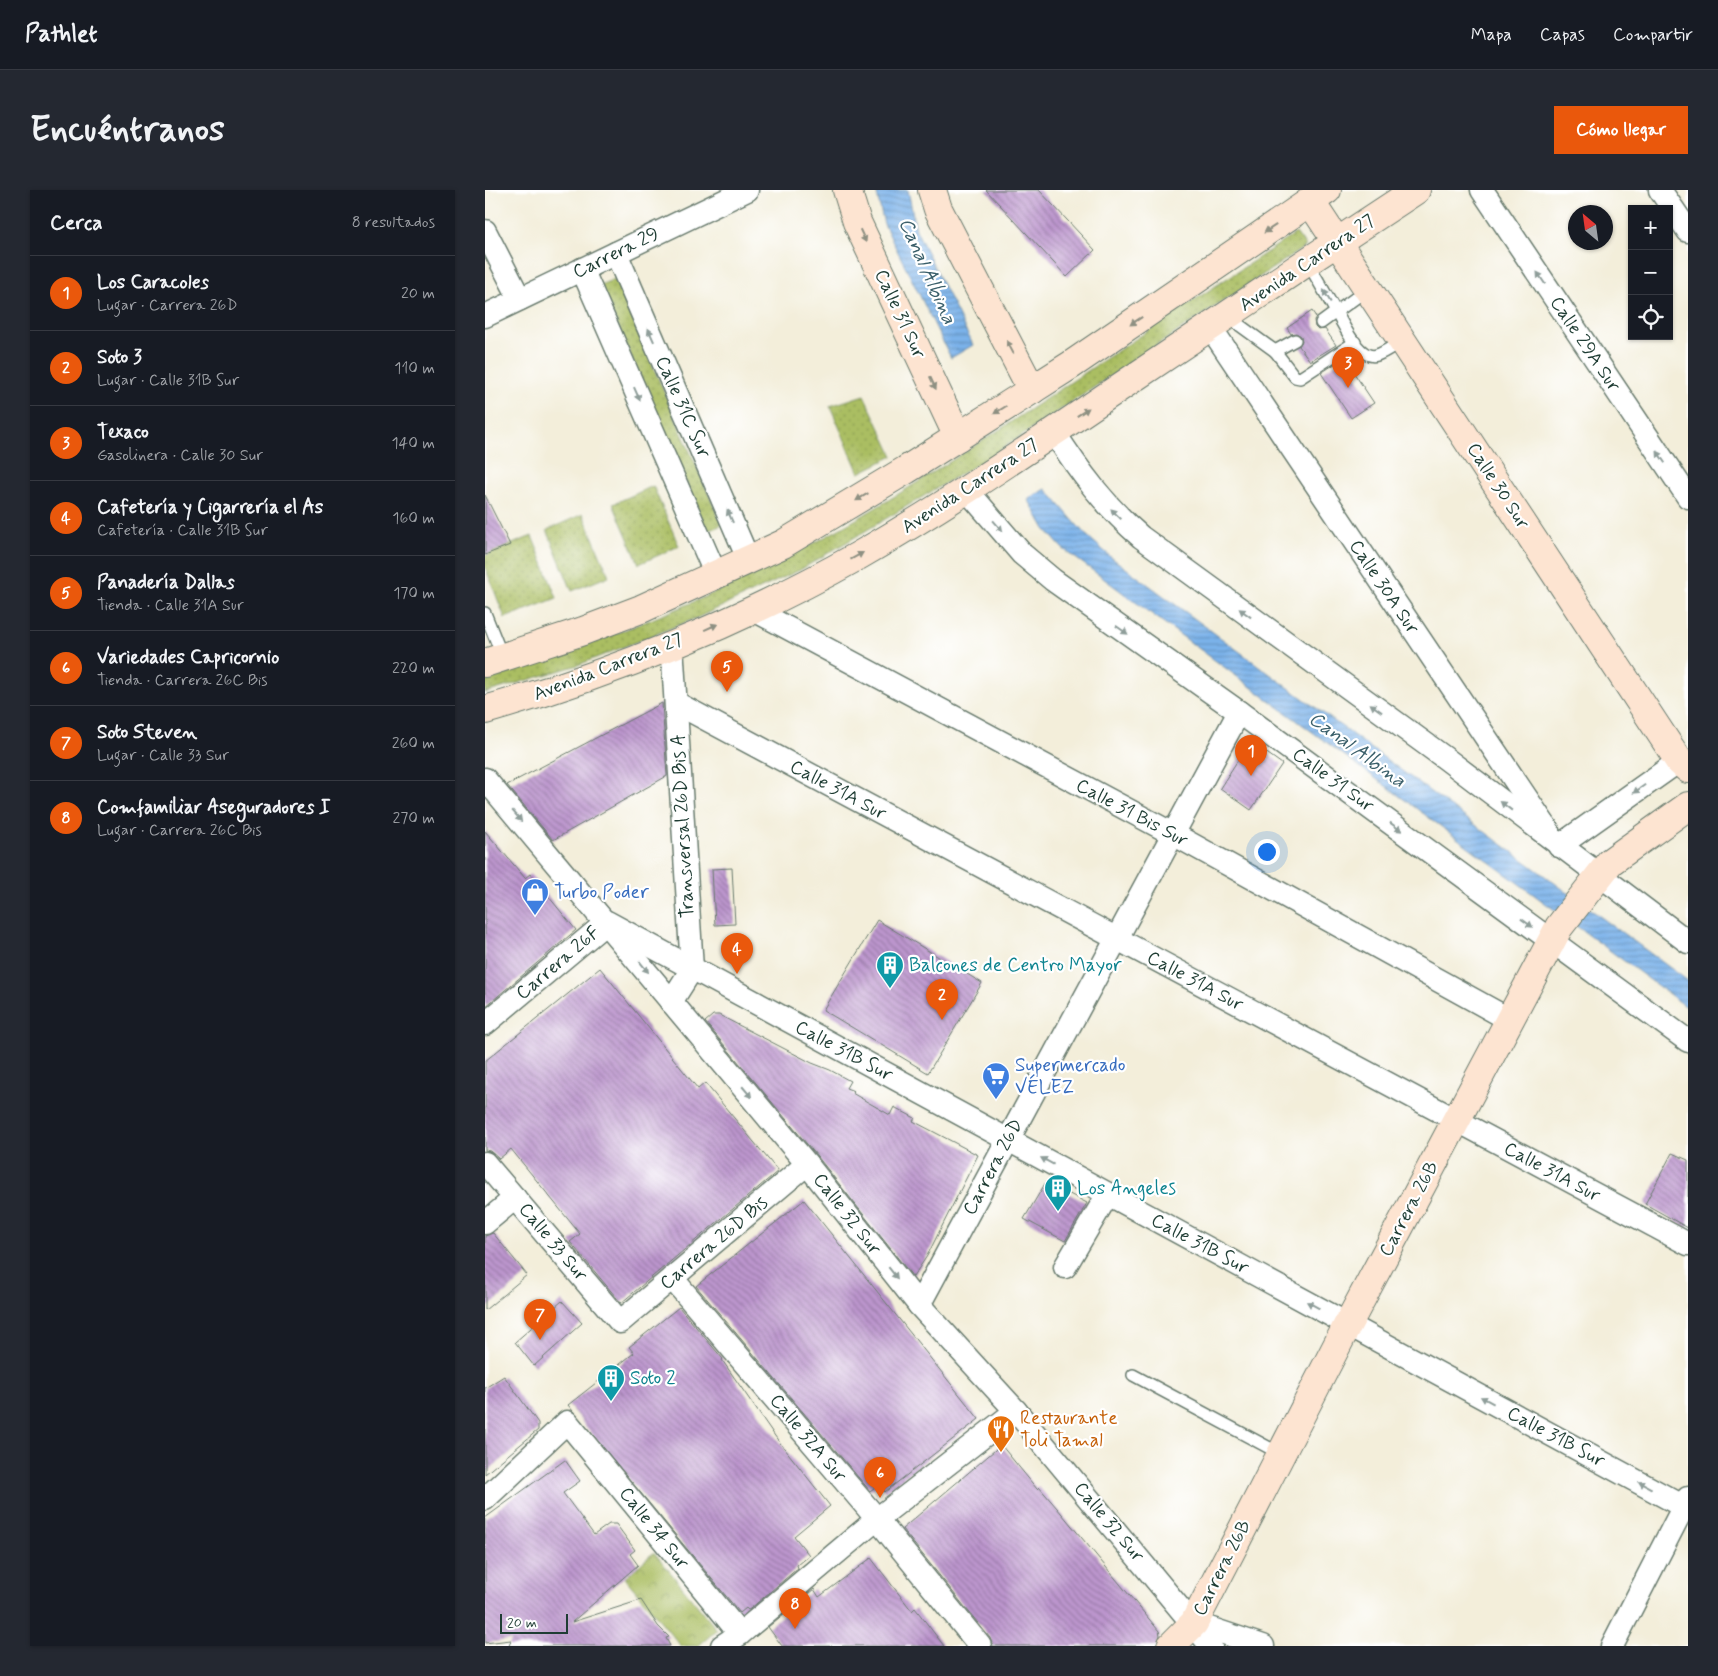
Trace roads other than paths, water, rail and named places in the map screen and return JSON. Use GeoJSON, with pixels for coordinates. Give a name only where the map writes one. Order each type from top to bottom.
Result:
{"type":"FeatureCollection","features":[{"type":"Feature","properties":{"kind":"street","name":"Carrera 29"},"geometry":{"type":"LineString","coordinates":[[485,316],[616,253],[706,199],[747,190]]}},
{"type":"Feature","properties":{"kind":"street","name":"Calle 31 Sur"},"geometry":{"type":"LineString","coordinates":[[847,190],[857,222],[958,437]]}},
{"type":"Feature","properties":{"kind":"street"},"geometry":{"type":"LineString","coordinates":[[932,190],[938,209],[1032,390]]}},
{"type":"Feature","properties":{"kind":"street","name":"Avenida Carrera 27"},"geometry":{"type":"LineString","coordinates":[[485,710],[604,672],[672,644],[752,609],[857,556],[967,489],[1416,190]]}},
{"type":"Feature","properties":{"kind":"street","name":"Calle 29A Sur"},"geometry":{"type":"LineString","coordinates":[[1482,190],[1688,497]]}},
{"type":"Feature","properties":{"kind":"street"},"geometry":{"type":"LineString","coordinates":[[1660,190],[1688,231]]}},
{"type":"Feature","properties":{"kind":"street"},"geometry":{"type":"LineString","coordinates":[[494,660],[608,622],[716,576],[749,561],[833,514],[1032,390],[1318,196]]}},
{"type":"Feature","properties":{"kind":"street","name":"Calle 30 Sur"},"geometry":{"type":"LineString","coordinates":[[1318,196],[1337,243],[1683,765]]}},
{"type":"Feature","properties":{"kind":"street"},"geometry":{"type":"LineString","coordinates":[[485,231],[520,299]]}},
{"type":"Feature","properties":{"kind":"street","name":"Calle 31C Sur"},"geometry":{"type":"LineString","coordinates":[[616,253],[749,561]]}},
{"type":"Feature","properties":{"kind":"street","name":"Calle 31C Sur"},"geometry":{"type":"LineString","coordinates":[[582,269],[716,576]]}},
{"type":"Feature","properties":{"kind":"street","name":"Calle 30A Sur"},"geometry":{"type":"LineString","coordinates":[[1219,322],[1559,846]]}},
{"type":"Feature","properties":{"kind":"street"},"geometry":{"type":"LineString","coordinates":[[1054,432],[1083,476],[1108,506],[1141,537],[1445,758],[1559,846],[1590,884],[1688,942]]}},
{"type":"Feature","properties":{"kind":"street","name":"Calle 31 Sur"},"geometry":{"type":"LineString","coordinates":[[967,489],[1022,554],[1053,580],[1556,934],[1688,1041]]}},
{"type":"Feature","properties":{"kind":"street","name":"Calle 31 Bis Sur"},"geometry":{"type":"LineString","coordinates":[[752,609],[1173,834],[1510,1020]]}},
{"type":"Feature","properties":{"kind":"street","name":"Transversal 26D Bis A"},"geometry":{"type":"LineString","coordinates":[[672,644],[692,969]]}},
{"type":"Feature","properties":{"kind":"street","name":"Calle 31A Sur"},"geometry":{"type":"LineString","coordinates":[[676,703],[1688,1244]]}},
{"type":"Feature","properties":{"kind":"street","name":"Carrera 26D"},"geometry":{"type":"LineString","coordinates":[[919,1305],[1239,712]]}},
{"type":"Feature","properties":{"kind":"street"},"geometry":{"type":"LineString","coordinates":[[1559,846],[1683,765]]}},
{"type":"Feature","properties":{"kind":"street","name":"Calle 32 Sur"},"geometry":{"type":"LineString","coordinates":[[485,779],[607,922],[671,1002],[807,1164],[919,1305],[1016,1412],[1194,1623],[1211,1646]]}},
{"type":"Feature","properties":{"kind":"street","name":"Carrera 26B"},"geometry":{"type":"LineString","coordinates":[[1171,1646],[1194,1623],[1348,1324],[1556,934],[1590,884],[1627,848],[1688,806]]}},
{"type":"Feature","properties":{"kind":"street","name":"Calle 31B Sur"},"geometry":{"type":"LineString","coordinates":[[607,922],[1348,1324],[1687,1504]]}},
{"type":"Feature","properties":{"kind":"street","name":"Carrera 26F"},"geometry":{"type":"LineString","coordinates":[[485,1024],[607,922]]}},
{"type":"Feature","properties":{"kind":"street"},"geometry":{"type":"LineString","coordinates":[[671,1002],[692,969]]}},
{"type":"Feature","properties":{"kind":"street","name":"Calle 33 Sur"},"geometry":{"type":"LineString","coordinates":[[485,1163],[620,1322]]}},
{"type":"Feature","properties":{"kind":"street","name":"Carrera 26D Bis"},"geometry":{"type":"LineString","coordinates":[[620,1322],[807,1164]]}},
{"type":"Feature","properties":{"kind":"street"},"geometry":{"type":"LineString","coordinates":[[1065,1267],[1108,1194]]}},
{"type":"Feature","properties":{"kind":"street"},"geometry":{"type":"LineString","coordinates":[[485,1223],[515,1198]]}},
{"type":"Feature","properties":{"kind":"street","name":"Calle 32A Sur"},"geometry":{"type":"LineString","coordinates":[[673,1278],[877,1519],[980,1646]]}},
{"type":"Feature","properties":{"kind":"street"},"geometry":{"type":"LineString","coordinates":[[722,1646],[740,1634],[877,1519],[1016,1412]]}},
{"type":"Feature","properties":{"kind":"street","name":"Calle 34 Sur"},"geometry":{"type":"LineString","coordinates":[[485,1498],[567,1422],[740,1634]]}},
{"type":"Feature","properties":{"kind":"street"},"geometry":{"type":"LineString","coordinates":[[1612,1646],[1687,1504]]}},
{"type":"Feature","properties":{"kind":"street"},"geometry":{"type":"LineString","coordinates":[[1194,1623],[1263,1646]]}},
{"type":"Feature","properties":{"kind":"lane"},"geometry":{"type":"LineString","coordinates":[[1308,263],[1361,352],[1367,356],[1376,355],[1402,341]]}},
{"type":"Feature","properties":{"kind":"lane"},"geometry":{"type":"LineString","coordinates":[[1321,323],[1367,289]]}},
{"type":"Feature","properties":{"kind":"lane"},"geometry":{"type":"LineString","coordinates":[[1219,322],[1275,351],[1295,377],[1300,378],[1355,342]]}},
{"type":"Feature","properties":{"kind":"lane"},"geometry":{"type":"LineString","coordinates":[[1275,351],[1295,340]]}},
{"type":"Feature","properties":{"kind":"lane"},"geometry":{"type":"LineString","coordinates":[[485,613],[494,660]]}},
{"type":"Feature","properties":{"kind":"lane"},"geometry":{"type":"LineString","coordinates":[[1133,1374],[1281,1454]]}},
{"type":"Feature","properties":{"kind":"water","name":"Canal Albina"},"geometry":{"type":"Polygon","coordinates":[[[876,190],[908,190],[916,230],[973,345],[951,358],[884,224],[876,190]]]}},
{"type":"Feature","properties":{"kind":"water","name":"Canal Albina"},"geometry":{"type":"Polygon","coordinates":[[[1046,489],[1084,533],[1112,558],[1688,981],[1688,1008],[1062,548],[1045,529],[1028,499],[1046,489]]]}},
{"type":"Feature","properties":{"kind":"place","name":"Texaco"},"geometry":{"type":"Point","coordinates":[1348,388]}},
{"type":"Feature","properties":{"kind":"place","name":"Panadería Dallas"},"geometry":{"type":"Point","coordinates":[727,692]}},
{"type":"Feature","properties":{"kind":"place","name":"Los Caracoles"},"geometry":{"type":"Point","coordinates":[1251,776]}},
{"type":"Feature","properties":{"kind":"place","name":"Turbo Poder"},"geometry":{"type":"Point","coordinates":[535,916]}},
{"type":"Feature","properties":{"kind":"place","name":"Cafetería y Cigarrería el As"},"geometry":{"type":"Point","coordinates":[737,974]}},
{"type":"Feature","properties":{"kind":"place","name":"Balcones de Centro Mayor"},"geometry":{"type":"Point","coordinates":[890,989]}},
{"type":"Feature","properties":{"kind":"place","name":"Soto 3"},"geometry":{"type":"Point","coordinates":[942,1020]}},
{"type":"Feature","properties":{"kind":"place","name":"Supermercado VÉLEZ"},"geometry":{"type":"Point","coordinates":[996,1100]}},
{"type":"Feature","properties":{"kind":"place","name":"Los Angeles"},"geometry":{"type":"Point","coordinates":[1058,1212]}},
{"type":"Feature","properties":{"kind":"place","name":"Soto Steven"},"geometry":{"type":"Point","coordinates":[540,1340]}},
{"type":"Feature","properties":{"kind":"place","name":"Soto 2"},"geometry":{"type":"Point","coordinates":[611,1402]}},
{"type":"Feature","properties":{"kind":"place","name":"Restaurante Toli Tamal"},"geometry":{"type":"Point","coordinates":[1001,1453]}},
{"type":"Feature","properties":{"kind":"place","name":"Variedades Capricornio"},"geometry":{"type":"Point","coordinates":[880,1498]}},
{"type":"Feature","properties":{"kind":"place","name":"Comfamiliar Aseguradores I"},"geometry":{"type":"Point","coordinates":[795,1629]}}]}
